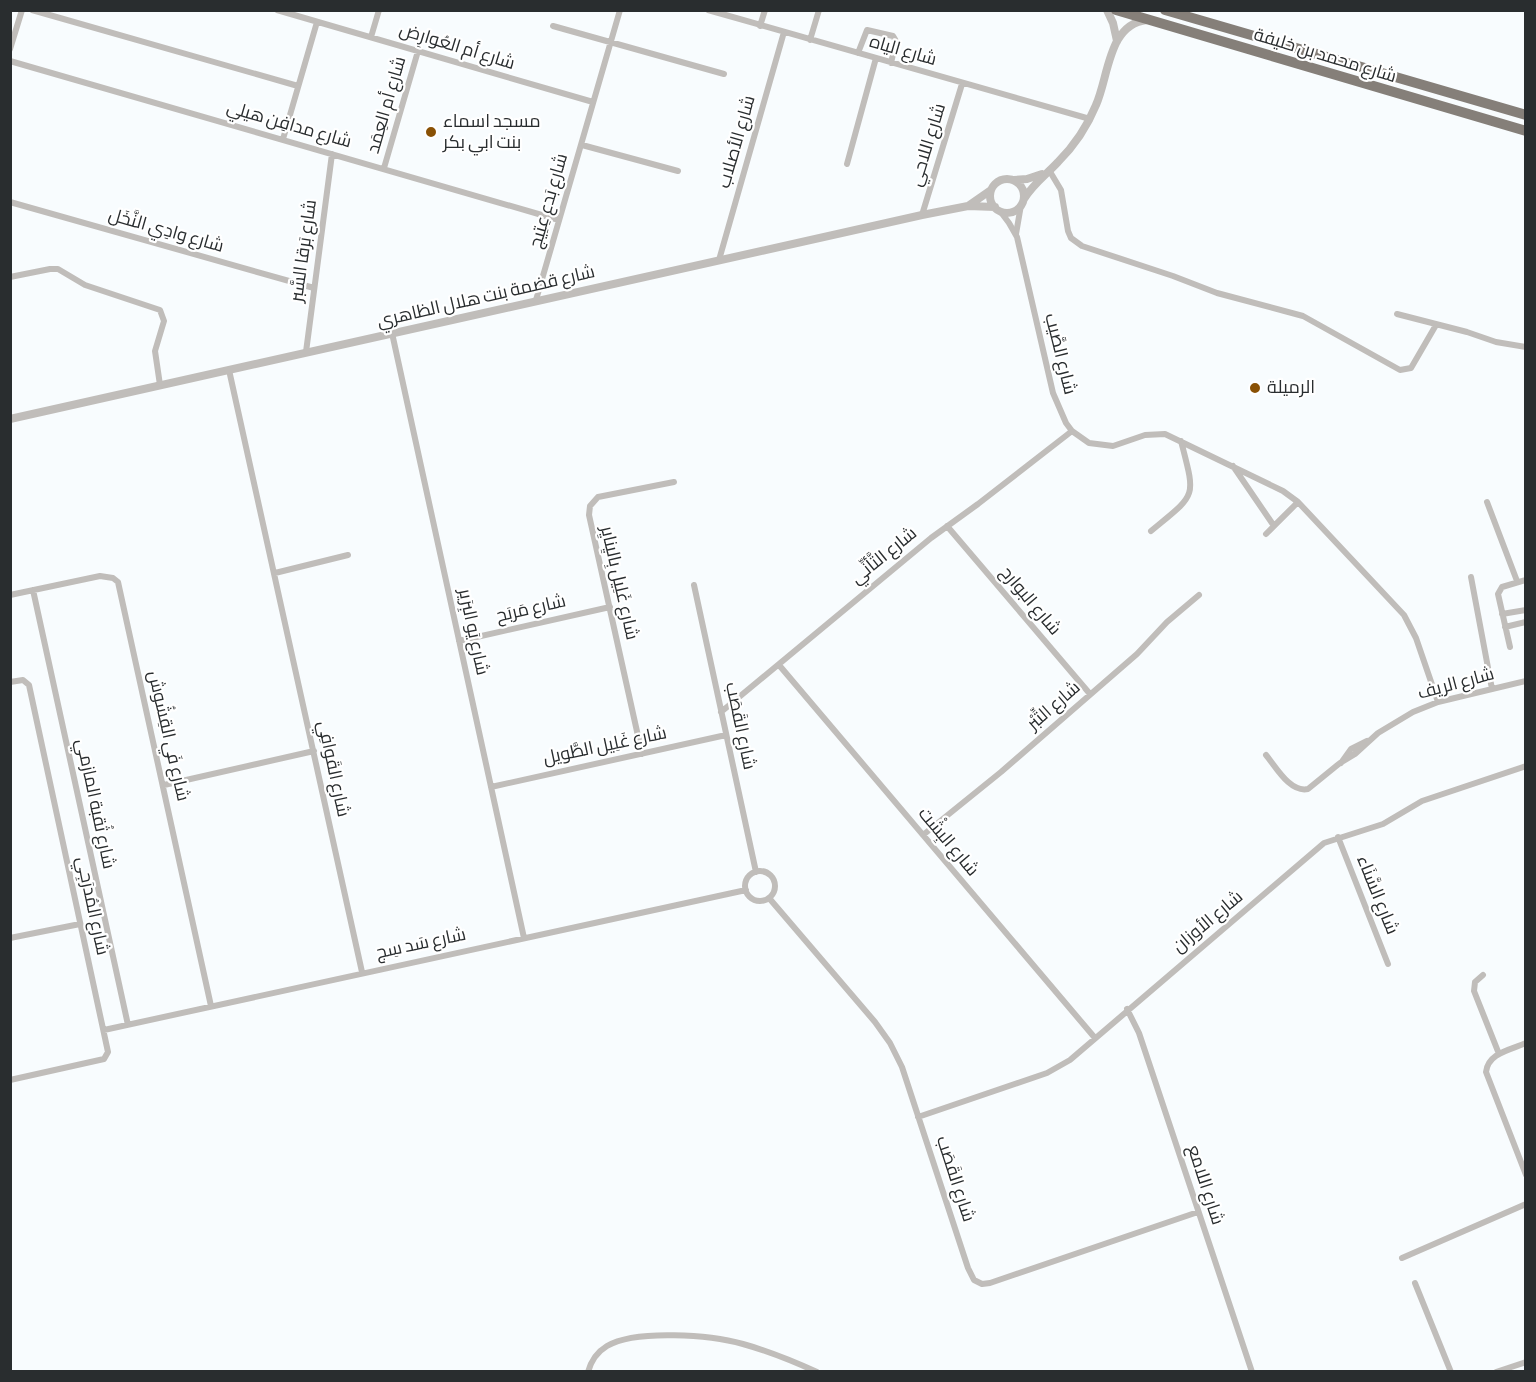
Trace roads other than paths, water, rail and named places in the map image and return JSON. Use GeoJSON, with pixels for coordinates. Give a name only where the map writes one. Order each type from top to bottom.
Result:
{"type":"FeatureCollection","features":[{"type":"Feature","properties":{"kind":"highway","name":"شارع محمد بن خليفة"},"geometry":{"type":"LineString","coordinates":[[1116,10],[1526,131]]}},
{"type":"Feature","properties":{"kind":"highway","name":"شارع محمد بن خليفة"},"geometry":{"type":"LineString","coordinates":[[1165,10],[1526,115]]}},
{"type":"Feature","properties":{"kind":"street"},"geometry":{"type":"LineString","coordinates":[[10,50],[22,10]]}},
{"type":"Feature","properties":{"kind":"street"},"geometry":{"type":"LineString","coordinates":[[33,10],[298,86]]}},
{"type":"Feature","properties":{"kind":"street","name":"شارع أم العُوارِض"},"geometry":{"type":"LineString","coordinates":[[277,10],[593,102]]}},
{"type":"Feature","properties":{"kind":"street"},"geometry":{"type":"LineString","coordinates":[[371,37],[379,10]]}},
{"type":"Feature","properties":{"kind":"street","name":"شارع بَدع عِتِيج"},"geometry":{"type":"LineString","coordinates":[[536,300],[620,10]]}},
{"type":"Feature","properties":{"kind":"street","name":"شارع الياه"},"geometry":{"type":"LineString","coordinates":[[708,10],[1090,119]]}},
{"type":"Feature","properties":{"kind":"street"},"geometry":{"type":"LineString","coordinates":[[760,26],[765,10]]}},
{"type":"Feature","properties":{"kind":"street"},"geometry":{"type":"LineString","coordinates":[[810,40],[819,10]]}},
{"type":"Feature","properties":{"kind":"street"},"geometry":{"type":"LineString","coordinates":[[1107,10],[1117,41]]}},
{"type":"Feature","properties":{"kind":"street"},"geometry":{"type":"LineString","coordinates":[[1048,171],[1034,178],[1000,180],[991,190],[992,202],[997,209],[1013,211],[1031,188],[1071,149],[1097,103],[1117,41],[1132,24],[1149,20]]}},
{"type":"Feature","properties":{"kind":"street"},"geometry":{"type":"LineString","coordinates":[[283,139],[316,22]]}},
{"type":"Feature","properties":{"kind":"street"},"geometry":{"type":"LineString","coordinates":[[553,26],[724,74]]}},
{"type":"Feature","properties":{"kind":"street"},"geometry":{"type":"LineString","coordinates":[[858,53],[867,30],[893,36],[896,43],[891,63]]}},
{"type":"Feature","properties":{"kind":"street","name":"شارع الأصلاب"},"geometry":{"type":"LineString","coordinates":[[719,260],[784,32]]}},
{"type":"Feature","properties":{"kind":"street","name":"شارع أم العِمَد"},"geometry":{"type":"LineString","coordinates":[[384,168],[418,51]]}},
{"type":"Feature","properties":{"kind":"street"},"geometry":{"type":"LineString","coordinates":[[847,164],[876,58]]}},
{"type":"Feature","properties":{"kind":"street","name":"شارع مدافِن هيلي"},"geometry":{"type":"LineString","coordinates":[[10,61],[559,220]]}},
{"type":"Feature","properties":{"kind":"street","name":"شارع اللاحي"},"geometry":{"type":"LineString","coordinates":[[922,215],[962,84]]}},
{"type":"Feature","properties":{"kind":"street","name":"شارع بَدع عِتِيج"},"geometry":{"type":"LineString","coordinates":[[582,145],[678,171]]}},
{"type":"Feature","properties":{"kind":"street","name":"شارع بَرقا السَّبر"},"geometry":{"type":"LineString","coordinates":[[306,352],[332,154]]}},
{"type":"Feature","properties":{"kind":"street"},"geometry":{"type":"LineString","coordinates":[[1048,171],[1061,190],[1071,238],[1082,246],[1173,276],[1217,294],[1303,316],[1400,370],[1408,370],[1414,364],[1436,325]]}},
{"type":"Feature","properties":{"kind":"street"},"geometry":{"type":"LineString","coordinates":[[1014,180],[1022,188],[1022,202]]}},
{"type":"Feature","properties":{"kind":"street","name":"شارع قضمة بنت هلال الظاهري"},"geometry":{"type":"LineString","coordinates":[[968,206],[991,190]]}},
{"type":"Feature","properties":{"kind":"street","name":"شارع وادِي النَّخَل"},"geometry":{"type":"LineString","coordinates":[[10,202],[314,288]]}},
{"type":"Feature","properties":{"kind":"street","name":"شارع الصَّيب"},"geometry":{"type":"LineString","coordinates":[[1022,202],[1017,221],[1017,237],[1053,393],[1060,414],[1072,431]]}},
{"type":"Feature","properties":{"kind":"street","name":"شارع قضمة بنت هلال الظاهري"},"geometry":{"type":"LineString","coordinates":[[10,419],[922,215],[968,206],[997,209]]}},
{"type":"Feature","properties":{"kind":"street","name":"شارع الصَّيب"},"geometry":{"type":"LineString","coordinates":[[997,209],[1010,223],[1017,237]]}},
{"type":"Feature","properties":{"kind":"street"},"geometry":{"type":"LineString","coordinates":[[10,277],[54,268],[85,285],[160,310],[164,321],[155,351],[160,385]]}},
{"type":"Feature","properties":{"kind":"street"},"geometry":{"type":"LineString","coordinates":[[1397,314],[1496,342],[1526,347]]}},
{"type":"Feature","properties":{"kind":"street","name":"شارع يَو البِرَير"},"geometry":{"type":"LineString","coordinates":[[392,333],[524,938]]}},
{"type":"Feature","properties":{"kind":"street","name":"شارع القَوافِي"},"geometry":{"type":"LineString","coordinates":[[229,370],[362,972]]}},
{"type":"Feature","properties":{"kind":"street"},"geometry":{"type":"LineString","coordinates":[[1072,431],[1089,443],[1101,446],[1113,446],[1146,435],[1165,435],[1283,491],[1298,502],[1404,615],[1416,638],[1438,702]]}},
{"type":"Feature","properties":{"kind":"street","name":"شارع التَّأنِّي"},"geometry":{"type":"LineString","coordinates":[[721,712],[862,593],[1072,431]]}},
{"type":"Feature","properties":{"kind":"street"},"geometry":{"type":"LineString","coordinates":[[1151,531],[1183,505],[1191,490],[1192,482],[1181,441]]}},
{"type":"Feature","properties":{"kind":"street"},"geometry":{"type":"LineString","coordinates":[[1232,466],[1274,526]]}},
{"type":"Feature","properties":{"kind":"street","name":"شارع غَلِيل بِاليِنايِر"},"geometry":{"type":"LineString","coordinates":[[642,753],[589,522],[590,506],[593,500],[604,495],[674,482]]}},
{"type":"Feature","properties":{"kind":"street"},"geometry":{"type":"LineString","coordinates":[[1266,534],[1298,502]]}},
{"type":"Feature","properties":{"kind":"street"},"geometry":{"type":"LineString","coordinates":[[1487,502],[1517,581]]}},
{"type":"Feature","properties":{"kind":"street","name":"شارع البوارح"},"geometry":{"type":"LineString","coordinates":[[947,526],[1090,694]]}},
{"type":"Feature","properties":{"kind":"street"},"geometry":{"type":"LineString","coordinates":[[275,573],[348,555]]}},
{"type":"Feature","properties":{"kind":"street","name":"شارع فَي القِشُوش"},"geometry":{"type":"LineString","coordinates":[[10,595],[100,576],[113,578],[118,582],[211,1006]]}},
{"type":"Feature","properties":{"kind":"street"},"geometry":{"type":"LineString","coordinates":[[1471,577],[1492,689]]}},
{"type":"Feature","properties":{"kind":"street"},"geometry":{"type":"LineString","coordinates":[[1510,647],[1498,591],[1502,586],[1526,580]]}},
{"type":"Feature","properties":{"kind":"street","name":"شارع القَصَب"},"geometry":{"type":"LineString","coordinates":[[694,585],[756,872]]}},
{"type":"Feature","properties":{"kind":"street","name":"شارع ثُقبة المازمي"},"geometry":{"type":"LineString","coordinates":[[33,590],[128,1025]]}},
{"type":"Feature","properties":{"kind":"street","name":"شارع التِّبْر"},"geometry":{"type":"LineString","coordinates":[[923,836],[1137,654],[1167,622],[1199,595]]}},
{"type":"Feature","properties":{"kind":"street","name":"شارع مَربَح"},"geometry":{"type":"LineString","coordinates":[[459,641],[610,607]]}},
{"type":"Feature","properties":{"kind":"street"},"geometry":{"type":"LineString","coordinates":[[1502,614],[1526,610]]}},
{"type":"Feature","properties":{"kind":"street"},"geometry":{"type":"LineString","coordinates":[[1505,627],[1526,622]]}},
{"type":"Feature","properties":{"kind":"street","name":"شارع البِشْت"},"geometry":{"type":"LineString","coordinates":[[779,665],[1095,1038]]}},
{"type":"Feature","properties":{"kind":"street","name":"شارع المُدرَجِي"},"geometry":{"type":"LineString","coordinates":[[10,682],[23,680],[28,685],[108,1052],[104,1059],[10,1080]]}},
{"type":"Feature","properties":{"kind":"street","name":"شارع الريف"},"geometry":{"type":"LineString","coordinates":[[1266,755],[1293,787],[1303,790],[1312,786],[1355,754],[1367,741],[1401,718],[1438,702],[1526,681]]}},
{"type":"Feature","properties":{"kind":"street","name":"شارع غَلِيل الطَّويل"},"geometry":{"type":"LineString","coordinates":[[491,787],[726,735]]}},
{"type":"Feature","properties":{"kind":"street"},"geometry":{"type":"LineString","coordinates":[[164,785],[314,751]]}},
{"type":"Feature","properties":{"kind":"street","name":"شارع الأوزان"},"geometry":{"type":"LineString","coordinates":[[918,1117],[1047,1073],[1070,1060],[1317,848],[1338,837],[1370,829],[1396,818],[1422,801],[1526,766]]}},
{"type":"Feature","properties":{"kind":"street","name":"شارع السَّنَاء"},"geometry":{"type":"LineString","coordinates":[[1338,837],[1388,964]]}},
{"type":"Feature","properties":{"kind":"street"},"geometry":{"type":"LineString","coordinates":[[756,872],[765,873],[772,878],[774,891],[769,898],[760,901],[755,900],[746,890],[747,881],[756,872]]}},
{"type":"Feature","properties":{"kind":"street","name":"شارع سَد سِج"},"geometry":{"type":"LineString","coordinates":[[104,1030],[746,890]]}},
{"type":"Feature","properties":{"kind":"street","name":"شارع القَصَب"},"geometry":{"type":"LineString","coordinates":[[769,898],[883,1032],[899,1061],[970,1272],[978,1283],[990,1283],[1198,1212]]}},
{"type":"Feature","properties":{"kind":"street"},"geometry":{"type":"LineString","coordinates":[[10,938],[80,924]]}},
{"type":"Feature","properties":{"kind":"street"},"geometry":{"type":"LineString","coordinates":[[1483,975],[1475,982],[1474,991],[1499,1054]]}},
{"type":"Feature","properties":{"kind":"street","name":"شارع اللامع"},"geometry":{"type":"LineString","coordinates":[[1127,1009],[1139,1034],[1252,1371]]}},
{"type":"Feature","properties":{"kind":"street"},"geometry":{"type":"LineString","coordinates":[[1526,1043],[1499,1054],[1488,1062],[1487,1076],[1526,1175]]}},
{"type":"Feature","properties":{"kind":"street"},"geometry":{"type":"LineString","coordinates":[[1402,1258],[1526,1204]]}},
{"type":"Feature","properties":{"kind":"street"},"geometry":{"type":"LineString","coordinates":[[1415,1283],[1451,1371]]}},
{"type":"Feature","properties":{"kind":"street"},"geometry":{"type":"LineString","coordinates":[[588,1371],[597,1355],[612,1344],[634,1338],[671,1336],[716,1339],[742,1344],[817,1371]]}},
{"type":"Feature","properties":{"kind":"street"},"geometry":{"type":"LineString","coordinates":[[1496,1371],[1526,1362]]}},
{"type":"Feature","properties":{"kind":"place","name":"مسجد اسماء بنت ابي بكر"},"geometry":{"type":"Point","coordinates":[431,132]}},
{"type":"Feature","properties":{"kind":"place","name":"الرميلة"},"geometry":{"type":"Point","coordinates":[1255,388]}}]}
